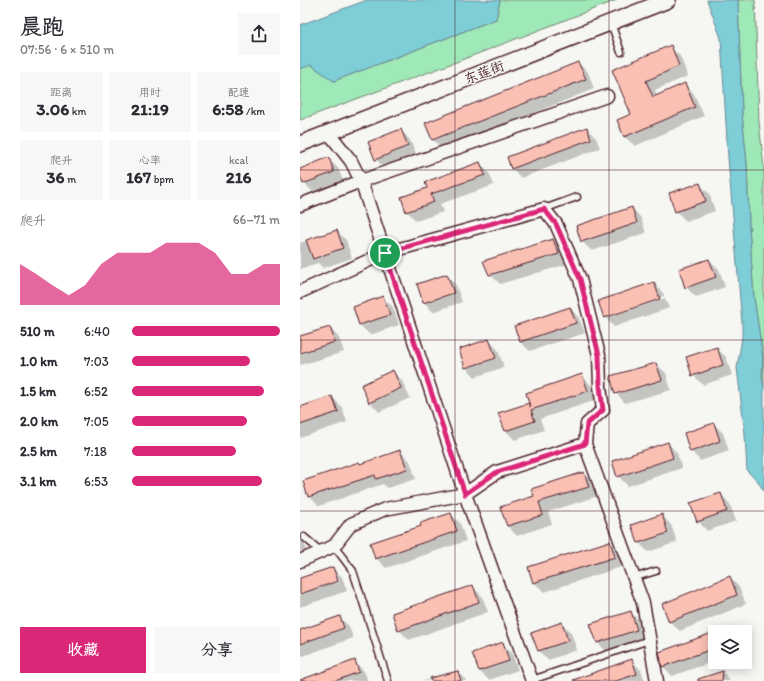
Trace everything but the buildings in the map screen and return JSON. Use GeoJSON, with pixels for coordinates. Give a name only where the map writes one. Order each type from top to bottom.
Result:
{"type":"FeatureCollection","features":[{"type":"Feature","properties":{"kind":"street","name":"东莲街"},"geometry":{"type":"LineString","coordinates":[[300,144],[668,0]]}},
{"type":"Feature","properties":{"kind":"street"},"geometry":{"type":"LineString","coordinates":[[300,205],[361,181],[607,96]]}},
{"type":"Feature","properties":{"kind":"street"},"geometry":{"type":"LineString","coordinates":[[329,133],[351,161],[361,181],[465,494],[532,681]]}},
{"type":"Feature","properties":{"kind":"street"},"geometry":{"type":"LineString","coordinates":[[300,292],[385,253],[544,209],[556,224],[580,279],[599,355],[600,386],[603,410],[587,424],[585,444],[643,604],[657,681]]}},
{"type":"Feature","properties":{"kind":"street"},"geometry":{"type":"LineString","coordinates":[[300,561],[334,546],[351,524],[384,509],[465,494],[497,472],[585,444]]}},
{"type":"Feature","properties":{"kind":"lane"},"geometry":{"type":"LineString","coordinates":[[611,22],[621,52]]}},
{"type":"Feature","properties":{"kind":"lane"},"geometry":{"type":"LineString","coordinates":[[544,209],[577,197]]}},
{"type":"Feature","properties":{"kind":"lane"},"geometry":{"type":"LineString","coordinates":[[304,537],[318,549],[334,546],[353,571],[388,681]]}},
{"type":"Feature","properties":{"kind":"lane"},"geometry":{"type":"LineString","coordinates":[[633,578],[656,571]]}},
{"type":"Feature","properties":{"kind":"lane"},"geometry":{"type":"LineString","coordinates":[[532,681],[649,640]]}},
{"type":"Feature","properties":{"kind":"green space"},"geometry":{"type":"Polygon","coordinates":[[[500,0],[617,0],[300,120],[300,69],[311,64],[334,81],[496,19],[500,0]]]}},
{"type":"Feature","properties":{"kind":"green space"},"geometry":{"type":"Polygon","coordinates":[[[738,0],[755,0],[759,122],[764,168],[764,387],[762,377],[763,358],[754,298],[749,226],[747,164],[742,114],[738,0]]]}},
{"type":"Feature","properties":{"kind":"water"},"geometry":{"type":"Polygon","coordinates":[[[367,0],[500,0],[496,19],[334,81],[311,65],[300,69],[300,25],[367,0]]]}},
{"type":"Feature","properties":{"kind":"water"},"geometry":{"type":"Polygon","coordinates":[[[707,0],[738,0],[742,114],[747,164],[749,226],[754,298],[763,358],[764,491],[757,480],[747,471],[745,434],[737,368],[742,338],[742,323],[728,158],[721,38],[707,0]]]}},
{"type":"Feature","properties":{"kind":"route"},"geometry":{"type":"LineString","coordinates":[[544,209],[556,224],[580,279],[599,355],[600,386],[603,410],[587,424],[585,444],[497,472],[465,494],[385,253],[544,209]]}}]}
